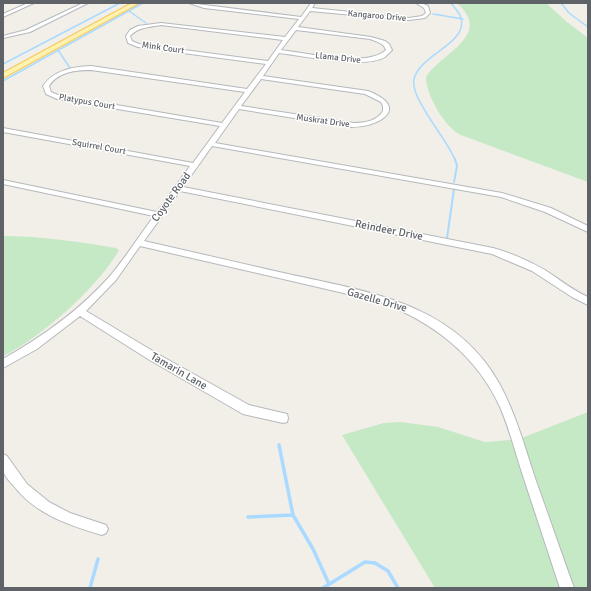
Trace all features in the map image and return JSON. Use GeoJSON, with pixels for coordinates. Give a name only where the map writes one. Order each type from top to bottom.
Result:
{"type":"FeatureCollection","features":[{"type":"Feature","properties":{"kind":"main road"},"geometry":{"type":"LineString","coordinates":[[3,76],[136,3]]}},
{"type":"Feature","properties":{"kind":"street"},"geometry":{"type":"LineString","coordinates":[[3,16],[32,3]]}},
{"type":"Feature","properties":{"kind":"street"},"geometry":{"type":"LineString","coordinates":[[3,37],[28,32],[86,3]]}},
{"type":"Feature","properties":{"kind":"street"},"geometry":{"type":"LineString","coordinates":[[191,3],[204,7],[302,18]]}},
{"type":"Feature","properties":{"kind":"street","name":"Coyote Road"},"geometry":{"type":"LineString","coordinates":[[3,364],[50,336],[81,312],[112,278],[313,3]]}},
{"type":"Feature","properties":{"kind":"street","name":"Kangaroo Drive"},"geometry":{"type":"LineString","coordinates":[[308,9],[409,19],[423,17],[428,13],[426,7],[418,3]]}},
{"type":"Feature","properties":{"kind":"street","name":"Mink Court"},"geometry":{"type":"LineString","coordinates":[[269,63],[138,45],[130,42],[128,36],[132,31],[140,27],[161,24],[287,39]]}},
{"type":"Feature","properties":{"kind":"street","name":"Llama Drive"},"geometry":{"type":"LineString","coordinates":[[278,51],[365,61],[384,57],[390,50],[386,44],[374,38],[295,28]]}},
{"type":"Feature","properties":{"kind":"street","name":"Platypus Court"},"geometry":{"type":"LineString","coordinates":[[224,125],[57,97],[48,93],[46,86],[51,79],[62,73],[76,69],[91,68],[249,91]]}},
{"type":"Feature","properties":{"kind":"street","name":"Muskrat Drive"},"geometry":{"type":"LineString","coordinates":[[237,107],[352,125],[374,122],[386,112],[386,107],[381,100],[366,92],[260,77]]}},
{"type":"Feature","properties":{"kind":"street","name":"Squirrel Court"},"geometry":{"type":"LineString","coordinates":[[3,130],[194,165]]}},
{"type":"Feature","properties":{"kind":"street"},"geometry":{"type":"LineString","coordinates":[[210,144],[502,195],[548,210],[588,229]]}},
{"type":"Feature","properties":{"kind":"street"},"geometry":{"type":"LineString","coordinates":[[3,182],[159,215]]}},
{"type":"Feature","properties":{"kind":"street","name":"Reindeer Drive"},"geometry":{"type":"LineString","coordinates":[[178,188],[482,248],[525,264],[540,272],[569,292],[588,301]]}},
{"type":"Feature","properties":{"kind":"street","name":"Gazelle Drive"},"geometry":{"type":"LineString","coordinates":[[138,243],[379,298],[417,312],[452,335],[484,370],[504,404],[567,588]]}},
{"type":"Feature","properties":{"kind":"street","name":"Tamarin Lane"},"geometry":{"type":"LineString","coordinates":[[81,312],[152,356],[247,410],[283,418]]}},
{"type":"Feature","properties":{"kind":"street"},"geometry":{"type":"LineString","coordinates":[[3,460],[20,486],[34,501],[77,522],[102,529]]}},
{"type":"Feature","properties":{"kind":"green space"},"geometry":{"type":"Polygon","coordinates":[[[457,3],[546,3],[588,38],[588,182],[461,135],[449,126],[443,118],[429,93],[426,77],[433,68],[461,43],[467,35],[470,25],[467,15],[457,3]]]}},
{"type":"Feature","properties":{"kind":"green space"},"geometry":{"type":"Polygon","coordinates":[[[3,236],[60,240],[116,248],[119,250],[98,279],[68,310],[34,337],[3,356],[3,236]]]}},
{"type":"Feature","properties":{"kind":"green space"},"geometry":{"type":"Polygon","coordinates":[[[588,412],[588,588],[574,588],[522,438],[588,412]]]}},
{"type":"Feature","properties":{"kind":"green space"},"geometry":{"type":"Polygon","coordinates":[[[400,422],[438,427],[485,442],[511,440],[560,588],[435,588],[342,435],[384,423],[400,422]]]}},
{"type":"Feature","properties":{"kind":"waterway"},"geometry":{"type":"LineString","coordinates":[[3,64],[120,3]]}},
{"type":"Feature","properties":{"kind":"waterway"},"geometry":{"type":"LineString","coordinates":[[58,50],[143,3]]}},
{"type":"Feature","properties":{"kind":"waterway"},"geometry":{"type":"LineString","coordinates":[[451,3],[461,19]]}},
{"type":"Feature","properties":{"kind":"waterway"},"geometry":{"type":"LineString","coordinates":[[561,3],[569,13],[588,27]]}},
{"type":"Feature","properties":{"kind":"waterway"},"geometry":{"type":"LineString","coordinates":[[129,11],[146,23]]}},
{"type":"Feature","properties":{"kind":"waterway"},"geometry":{"type":"LineString","coordinates":[[433,14],[461,19]]}},
{"type":"Feature","properties":{"kind":"waterway"},"geometry":{"type":"LineString","coordinates":[[455,160],[417,96],[414,87],[414,79],[418,70],[451,42],[457,35],[461,27],[461,19]]}},
{"type":"Feature","properties":{"kind":"waterway"},"geometry":{"type":"LineString","coordinates":[[3,81],[58,50]]}},
{"type":"Feature","properties":{"kind":"waterway"},"geometry":{"type":"LineString","coordinates":[[58,50],[70,68]]}},
{"type":"Feature","properties":{"kind":"waterway"},"geometry":{"type":"LineString","coordinates":[[454,182],[457,166],[455,159]]}},
{"type":"Feature","properties":{"kind":"waterway"},"geometry":{"type":"LineString","coordinates":[[447,238],[454,189]]}},
{"type":"Feature","properties":{"kind":"waterway"},"geometry":{"type":"LineString","coordinates":[[279,445],[293,515]]}},
{"type":"Feature","properties":{"kind":"waterway"},"geometry":{"type":"LineString","coordinates":[[248,517],[293,515]]}},
{"type":"Feature","properties":{"kind":"waterway"},"geometry":{"type":"LineString","coordinates":[[293,515],[313,549],[329,584]]}},
{"type":"Feature","properties":{"kind":"waterway"},"geometry":{"type":"LineString","coordinates":[[90,588],[98,559]]}},
{"type":"Feature","properties":{"kind":"waterway"},"geometry":{"type":"LineString","coordinates":[[323,588],[365,562],[375,563],[388,571],[398,588]]}}]}
